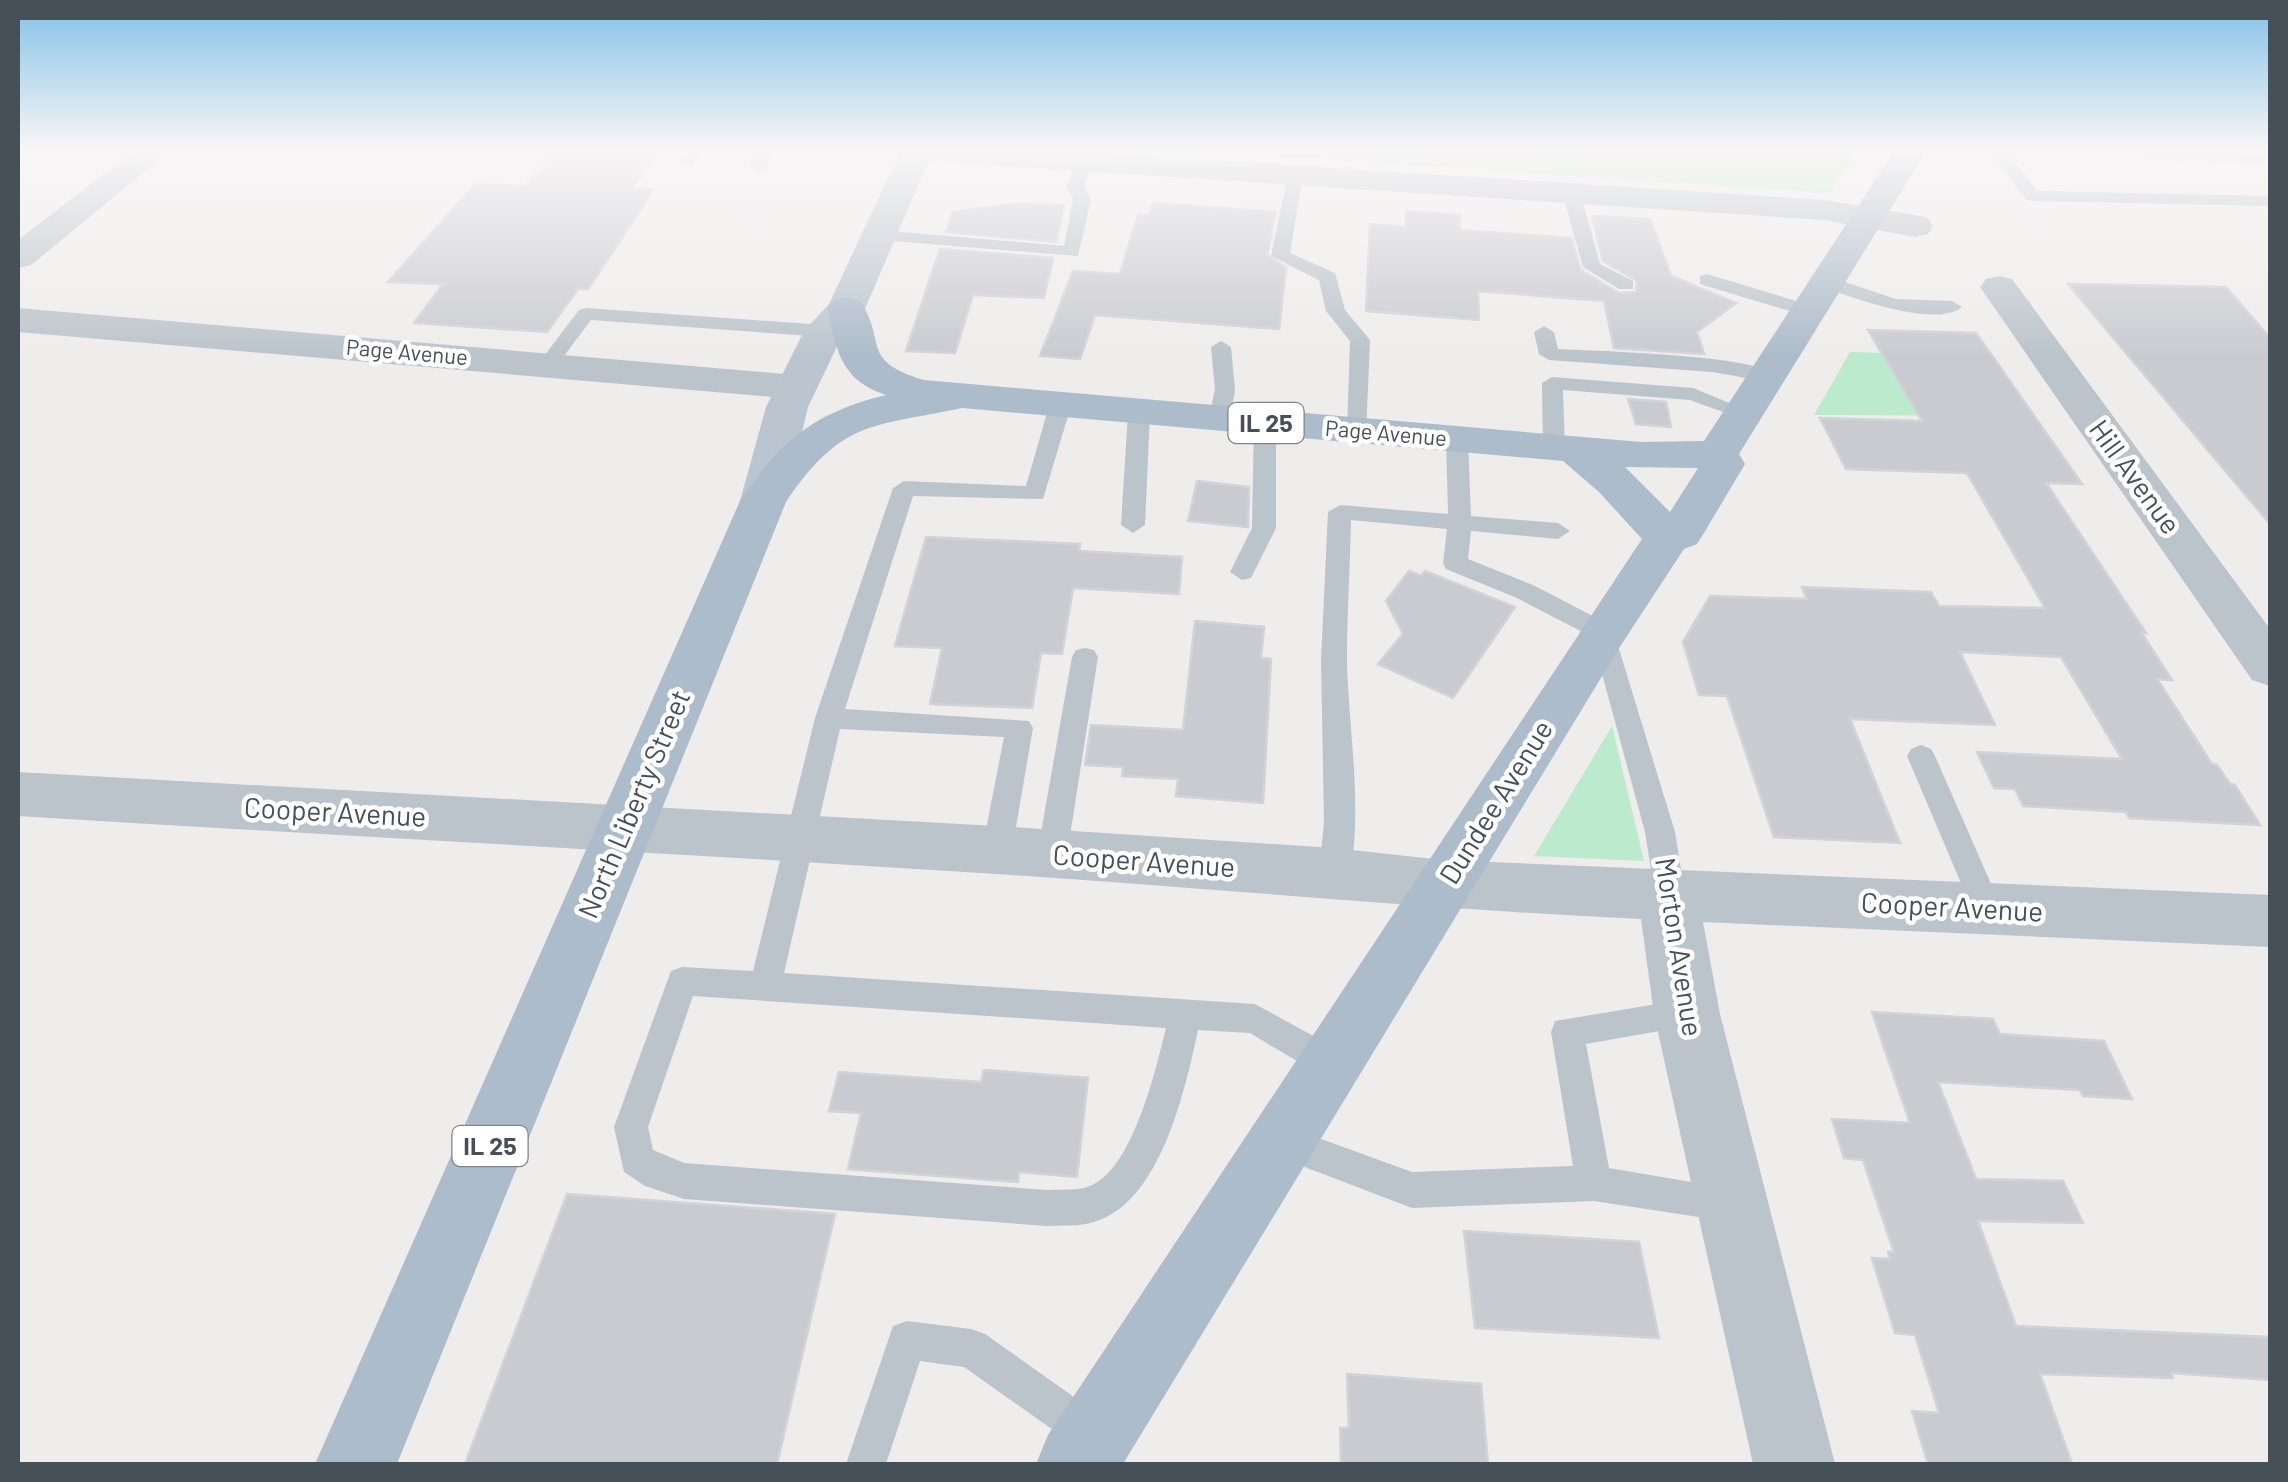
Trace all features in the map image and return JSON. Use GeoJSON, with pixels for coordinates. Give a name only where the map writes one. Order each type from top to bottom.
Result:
{"type":"FeatureCollection","features":[{"type":"Feature","properties":{"kind":"main road","name":"North Liberty Street"},"geometry":{"type":"LineString","coordinates":[[356,1464],[763,500],[777,434],[796,387],[887,219]]}},
{"type":"Feature","properties":{"kind":"main road","name":"Dundee Avenue"},"geometry":{"type":"LineString","coordinates":[[1086,1450],[1604,632],[1667,538],[1680,534],[1724,464],[1717,454],[1869,219]]}},
{"type":"Feature","properties":{"kind":"main road"},"geometry":{"type":"LineString","coordinates":[[835,320],[865,368],[905,388],[956,397]]}},
{"type":"Feature","properties":{"kind":"main road","name":"Page Avenue"},"geometry":{"type":"LineString","coordinates":[[956,397],[1641,455],[1717,454]]}},
{"type":"Feature","properties":{"kind":"main road"},"geometry":{"type":"LineString","coordinates":[[763,500],[788,465],[826,429],[880,408],[956,397]]}},
{"type":"Feature","properties":{"kind":"main road"},"geometry":{"type":"LineString","coordinates":[[1565,448],[1616,482],[1667,538]]}},
{"type":"Feature","properties":{"kind":"street"},"geometry":{"type":"LineString","coordinates":[[18,256],[66,219]]}},
{"type":"Feature","properties":{"kind":"street"},"geometry":{"type":"LineString","coordinates":[[1877,219],[1915,226]]}},
{"type":"Feature","properties":{"kind":"street","name":"Hill Avenue"},"geometry":{"type":"LineString","coordinates":[[1998,288],[2270,667]]}},
{"type":"Feature","properties":{"kind":"street","name":"Page Avenue"},"geometry":{"type":"LineString","coordinates":[[18,320],[796,387]]}},
{"type":"Feature","properties":{"kind":"street","name":"Cooper Avenue"},"geometry":{"type":"LineString","coordinates":[[18,794],[1025,852],[1334,873],[1444,885],[2270,922]]}},
{"type":"Feature","properties":{"kind":"street","name":"Morton Avenue"},"geometry":{"type":"LineString","coordinates":[[1670,895],[1676,958],[1688,1014],[1794,1464]]}},
{"type":"Feature","properties":{"kind":"lane"},"geometry":{"type":"LineString","coordinates":[[880,235],[938,238],[998,249],[1072,252],[1078,219]]}},
{"type":"Feature","properties":{"kind":"lane"},"geometry":{"type":"LineString","coordinates":[[1286,219],[1280,256],[1328,276],[1336,311],[1360,340],[1358,431]]}},
{"type":"Feature","properties":{"kind":"lane"},"geometry":{"type":"LineString","coordinates":[[1579,219],[1592,267],[1626,285]]}},
{"type":"Feature","properties":{"kind":"lane"},"geometry":{"type":"LineString","coordinates":[[1707,280],[1894,305],[1952,307]]}},
{"type":"Feature","properties":{"kind":"lane"},"geometry":{"type":"LineString","coordinates":[[548,364],[586,314],[751,326],[835,320]]}},
{"type":"Feature","properties":{"kind":"lane"},"geometry":{"type":"LineString","coordinates":[[1544,332],[1549,354],[1712,366],[1769,376]]}},
{"type":"Feature","properties":{"kind":"lane"},"geometry":{"type":"LineString","coordinates":[[1219,420],[1225,390],[1221,347]]}},
{"type":"Feature","properties":{"kind":"lane"},"geometry":{"type":"LineString","coordinates":[[1565,448],[1552,383],[1693,394],[1745,414]]}},
{"type":"Feature","properties":{"kind":"lane"},"geometry":{"type":"LineString","coordinates":[[765,986],[829,718],[904,488],[1035,494],[1060,406]]}},
{"type":"Feature","properties":{"kind":"lane"},"geometry":{"type":"LineString","coordinates":[[1132,525],[1139,413]]}},
{"type":"Feature","properties":{"kind":"lane"},"geometry":{"type":"LineString","coordinates":[[1242,572],[1264,528],[1265,423]]}},
{"type":"Feature","properties":{"kind":"lane"},"geometry":{"type":"LineString","coordinates":[[1458,440],[1460,522],[1455,563],[1526,592],[1604,632]]}},
{"type":"Feature","properties":{"kind":"lane"},"geometry":{"type":"LineString","coordinates":[[1334,873],[1339,822],[1334,660],[1340,512],[1558,530]]}},
{"type":"Feature","properties":{"kind":"lane","name":"Morton Avenue"},"geometry":{"type":"LineString","coordinates":[[1604,632],[1660,832],[1670,895]]}},
{"type":"Feature","properties":{"kind":"lane"},"geometry":{"type":"LineString","coordinates":[[1025,852],[1085,657]]}},
{"type":"Feature","properties":{"kind":"lane"},"geometry":{"type":"LineString","coordinates":[[829,718],[1019,728],[1025,852]]}},
{"type":"Feature","properties":{"kind":"lane"},"geometry":{"type":"LineString","coordinates":[[1921,756],[1987,909]]}},
{"type":"Feature","properties":{"kind":"lane"},"geometry":{"type":"LineString","coordinates":[[1185,1014],[1162,1103],[1128,1176],[1096,1204],[1047,1208],[684,1181],[658,1174],[638,1160],[631,1127],[682,981],[765,986],[1185,1014],[1255,1019],[1329,1062]]}},
{"type":"Feature","properties":{"kind":"lane"},"geometry":{"type":"LineString","coordinates":[[1594,1183],[1567,1032],[1688,1014]]}},
{"type":"Feature","properties":{"kind":"lane"},"geometry":{"type":"LineString","coordinates":[[1280,1141],[1412,1190],[1594,1183],[1732,1204]]}},
{"type":"Feature","properties":{"kind":"lane"},"geometry":{"type":"LineString","coordinates":[[866,1464],[907,1340],[972,1348],[1086,1450]]}},
{"type":"Feature","properties":{"kind":"green space"},"geometry":{"type":"Polygon","coordinates":[[[1850,352],[1994,356],[2034,416],[1814,415],[1850,352]]]}},
{"type":"Feature","properties":{"kind":"green space"},"geometry":{"type":"Polygon","coordinates":[[[1612,726],[1644,861],[1534,856],[1612,726]]]}},
{"type":"Feature","properties":{"kind":"building"},"geometry":{"type":"Polygon","coordinates":[[[444,219],[634,219],[588,289],[578,289],[547,332],[414,323],[443,284],[388,282],[444,219]]]}},
{"type":"Feature","properties":{"kind":"building"},"geometry":{"type":"Polygon","coordinates":[[[950,219],[1061,219],[1056,242],[946,232],[950,219]]]}},
{"type":"Feature","properties":{"kind":"building"},"geometry":{"type":"Polygon","coordinates":[[[1137,219],[1275,219],[1267,255],[1286,268],[1279,329],[1095,315],[1080,359],[1040,356],[1073,271],[1120,274],[1137,219]]]}},
{"type":"Feature","properties":{"kind":"building"},"geometry":{"type":"Polygon","coordinates":[[[1406,219],[1460,219],[1460,230],[1571,238],[1581,270],[1619,293],[1636,292],[1637,281],[1603,261],[1593,219],[1650,219],[1671,276],[1736,303],[1697,332],[1704,354],[1614,348],[1604,301],[1478,291],[1479,320],[1366,311],[1370,224],[1406,227],[1406,219]]]}},
{"type":"Feature","properties":{"kind":"building"},"geometry":{"type":"Polygon","coordinates":[[[940,249],[1053,258],[1044,298],[973,295],[955,353],[906,351],[940,249]]]}},
{"type":"Feature","properties":{"kind":"building"},"geometry":{"type":"Polygon","coordinates":[[[2068,284],[2226,287],[2270,338],[2270,524],[2068,284]]]}},
{"type":"Feature","properties":{"kind":"building"},"geometry":{"type":"Polygon","coordinates":[[[1868,330],[1976,333],[2082,484],[2046,483],[2146,633],[2141,632],[2172,680],[2157,679],[2212,764],[2235,785],[2260,825],[2129,818],[2126,812],[2023,806],[2015,789],[1994,788],[1977,752],[2122,759],[2061,657],[1960,652],[1995,725],[1850,719],[1900,843],[1774,837],[1727,696],[1699,695],[1683,642],[1710,596],[1807,599],[1802,587],[1931,592],[1939,606],[2045,608],[1967,473],[1846,469],[1820,418],[1922,421],[1868,330]]]}},
{"type":"Feature","properties":{"kind":"building"},"geometry":{"type":"Polygon","coordinates":[[[1628,399],[1666,402],[1671,427],[1636,424],[1628,399]]]}},
{"type":"Feature","properties":{"kind":"building"},"geometry":{"type":"Polygon","coordinates":[[[1197,481],[1249,487],[1248,527],[1188,521],[1197,481]]]}},
{"type":"Feature","properties":{"kind":"building"},"geometry":{"type":"Polygon","coordinates":[[[926,537],[1080,544],[1079,551],[1182,557],[1179,594],[1073,588],[1062,654],[1041,653],[1032,708],[930,704],[942,648],[895,646],[926,537]]]}},
{"type":"Feature","properties":{"kind":"building"},"geometry":{"type":"Polygon","coordinates":[[[1409,571],[1421,576],[1425,571],[1515,607],[1453,698],[1378,664],[1403,634],[1386,601],[1409,571]]]}},
{"type":"Feature","properties":{"kind":"building"},"geometry":{"type":"Polygon","coordinates":[[[1195,621],[1264,627],[1261,658],[1271,659],[1263,803],[1176,796],[1178,779],[1122,776],[1123,767],[1085,765],[1091,725],[1183,730],[1195,621]]]}},
{"type":"Feature","properties":{"kind":"building"},"geometry":{"type":"Polygon","coordinates":[[[1872,1012],[1993,1019],[2000,1034],[2104,1041],[2132,1099],[2083,1096],[2080,1090],[1938,1082],[1976,1179],[2063,1181],[2083,1223],[1978,1221],[2016,1326],[2270,1337],[2270,1380],[2171,1373],[2173,1378],[2040,1374],[2072,1464],[1928,1464],[1912,1411],[1939,1413],[1915,1335],[1895,1333],[1872,1258],[1890,1259],[1888,1252],[1894,1252],[1863,1160],[1844,1158],[1832,1119],[1910,1123],[1872,1012]]]}},
{"type":"Feature","properties":{"kind":"building"},"geometry":{"type":"Polygon","coordinates":[[[984,1070],[1088,1078],[1077,1177],[1019,1172],[1018,1182],[848,1169],[861,1113],[829,1111],[839,1072],[981,1082],[984,1070]]]}},
{"type":"Feature","properties":{"kind":"building"},"geometry":{"type":"Polygon","coordinates":[[[567,1194],[835,1214],[777,1464],[465,1464],[567,1194]]]}},
{"type":"Feature","properties":{"kind":"building"},"geometry":{"type":"Polygon","coordinates":[[[1464,1231],[1639,1242],[1659,1338],[1475,1328],[1464,1231]]]}},
{"type":"Feature","properties":{"kind":"building"},"geometry":{"type":"Polygon","coordinates":[[[1347,1374],[1481,1384],[1488,1464],[1341,1464],[1340,1428],[1349,1428],[1347,1374]]]}}]}
